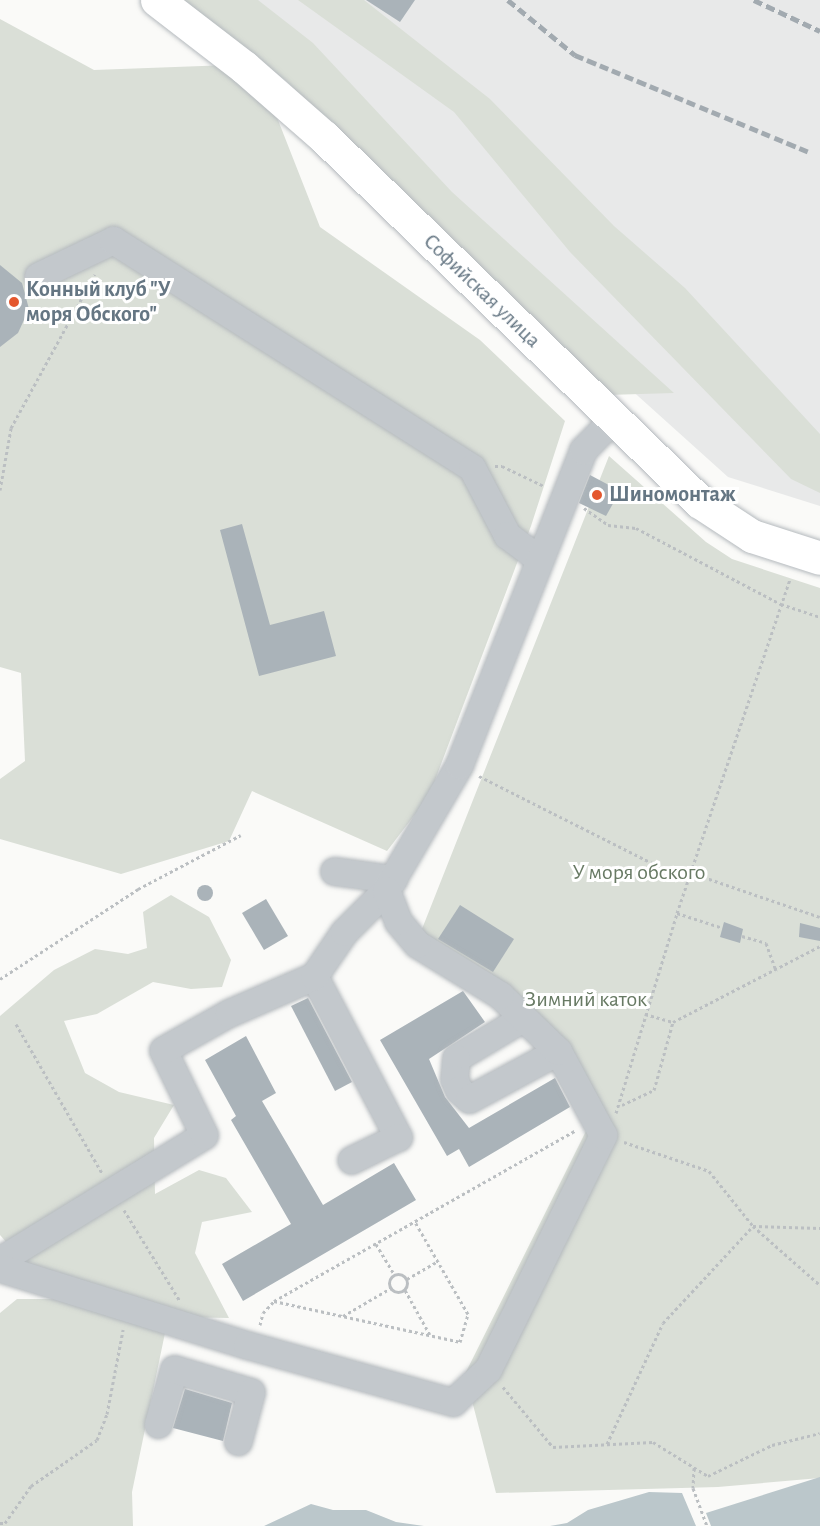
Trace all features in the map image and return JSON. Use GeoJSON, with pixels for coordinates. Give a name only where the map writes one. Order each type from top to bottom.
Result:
{"type":"FeatureCollection","features":[{"type":"Feature","properties":{"kind":"main road","name":"Софийская улица"},"geometry":{"type":"LineString","coordinates":[[157,0],[244,67],[324,137],[700,502],[752,536],[820,558]]}},
{"type":"Feature","properties":{"kind":"lane"},"geometry":{"type":"LineString","coordinates":[[38,276],[113,240],[472,468],[507,535],[539,559]]}},
{"type":"Feature","properties":{"kind":"lane"},"geometry":{"type":"LineString","coordinates":[[0,1260],[204,1135],[163,1050],[229,1013],[314,976],[345,932],[389,884],[459,765],[563,495],[583,450],[613,419]]}},
{"type":"Feature","properties":{"kind":"lane"},"geometry":{"type":"LineString","coordinates":[[334,871],[389,884]]}},
{"type":"Feature","properties":{"kind":"lane"},"geometry":{"type":"LineString","coordinates":[[0,1268],[252,1345],[453,1402],[488,1369],[599,1127],[558,1051],[500,995],[417,944],[398,921],[389,884]]}},
{"type":"Feature","properties":{"kind":"lane"},"geometry":{"type":"LineString","coordinates":[[314,976],[398,1137],[351,1160]]}},
{"type":"Feature","properties":{"kind":"lane"},"geometry":{"type":"LineString","coordinates":[[523,1018],[456,1058],[454,1079],[459,1090],[470,1099],[558,1051]]}},
{"type":"Feature","properties":{"kind":"lane"},"geometry":{"type":"LineString","coordinates":[[238,1385],[252,1345]]}},
{"type":"Feature","properties":{"kind":"lane"},"geometry":{"type":"LineString","coordinates":[[158,1424],[174,1368],[238,1385],[251,1392],[238,1441]]}},
{"type":"Feature","properties":{"kind":"path"},"geometry":{"type":"LineString","coordinates":[[0,490],[11,428],[113,240]]}},
{"type":"Feature","properties":{"kind":"path"},"geometry":{"type":"LineString","coordinates":[[472,468],[502,466],[563,495],[608,525],[636,528],[781,604],[820,617]]}},
{"type":"Feature","properties":{"kind":"path"},"geometry":{"type":"LineString","coordinates":[[621,1105],[645,1014],[677,913],[790,579]]}},
{"type":"Feature","properties":{"kind":"path"},"geometry":{"type":"LineString","coordinates":[[459,765],[688,881]]}},
{"type":"Feature","properties":{"kind":"path"},"geometry":{"type":"LineString","coordinates":[[0,979],[138,889],[241,835]]}},
{"type":"Feature","properties":{"kind":"path"},"geometry":{"type":"LineString","coordinates":[[692,873],[820,917]]}},
{"type":"Feature","properties":{"kind":"path"},"geometry":{"type":"LineString","coordinates":[[677,913],[723,928]]}},
{"type":"Feature","properties":{"kind":"path"},"geometry":{"type":"LineString","coordinates":[[742,936],[766,943],[776,971]]}},
{"type":"Feature","properties":{"kind":"path"},"geometry":{"type":"LineString","coordinates":[[645,1014],[674,1022],[776,971],[820,946]]}},
{"type":"Feature","properties":{"kind":"path"},"geometry":{"type":"LineString","coordinates":[[252,1345],[263,1312],[274,1301],[415,1222],[599,1127],[621,1105],[654,1089],[674,1022]]}},
{"type":"Feature","properties":{"kind":"path"},"geometry":{"type":"LineString","coordinates":[[599,1127],[709,1171],[753,1226],[820,1285]]}},
{"type":"Feature","properties":{"kind":"path"},"geometry":{"type":"LineString","coordinates":[[274,1301],[460,1342],[468,1314],[415,1222]]}},
{"type":"Feature","properties":{"kind":"path"},"geometry":{"type":"LineString","coordinates":[[607,1444],[663,1323],[753,1226],[820,1228]]}},
{"type":"Feature","properties":{"kind":"path"},"geometry":{"type":"LineString","coordinates":[[376,1244],[394,1274]]}},
{"type":"Feature","properties":{"kind":"path"},"geometry":{"type":"LineString","coordinates":[[407,1279],[438,1261]]}},
{"type":"Feature","properties":{"kind":"path"},"geometry":{"type":"LineString","coordinates":[[394,1274],[403,1274],[407,1279],[405,1290],[430,1335]]}},
{"type":"Feature","properties":{"kind":"path"},"geometry":{"type":"LineString","coordinates":[[391,1288],[390,1279],[394,1274]]}},
{"type":"Feature","properties":{"kind":"path"},"geometry":{"type":"LineString","coordinates":[[342,1316],[391,1288],[405,1290]]}},
{"type":"Feature","properties":{"kind":"path"},"geometry":{"type":"LineString","coordinates":[[0,1523],[6,1523],[31,1486],[97,1440],[107,1414],[128,1307]]}},
{"type":"Feature","properties":{"kind":"path"},"geometry":{"type":"LineString","coordinates":[[488,1369],[553,1447],[653,1442],[708,1476],[772,1446],[820,1433]]}},
{"type":"Feature","properties":{"kind":"path"},"geometry":{"type":"LineString","coordinates":[[693,1468],[693,1488],[707,1526]]}},
{"type":"Feature","properties":{"kind":"shaded area"},"geometry":{"type":"Polygon","coordinates":[[[198,0],[820,0],[820,506],[728,477],[198,0]]]}},
{"type":"Feature","properties":{"kind":"shaded area"},"geometry":{"type":"Polygon","coordinates":[[[820,1477],[820,1526],[711,1526],[706,1513],[820,1477]]]}},
{"type":"Feature","properties":{"kind":"shaded area"},"geometry":{"type":"Polygon","coordinates":[[[649,1492],[682,1493],[696,1526],[550,1526],[567,1523],[588,1510],[649,1492]]]}},
{"type":"Feature","properties":{"kind":"shaded area"},"geometry":{"type":"Polygon","coordinates":[[[311,1504],[333,1510],[366,1510],[396,1522],[424,1526],[264,1526],[311,1504]]]}},
{"type":"Feature","properties":{"kind":"green space"},"geometry":{"type":"Polygon","coordinates":[[[182,0],[258,0],[313,43],[452,192],[674,393],[607,395],[286,81],[182,0]]]}},
{"type":"Feature","properties":{"kind":"green space"},"geometry":{"type":"Polygon","coordinates":[[[298,0],[364,0],[490,99],[614,226],[685,288],[820,434],[820,493],[791,479],[570,252],[454,112],[298,0]]]}},
{"type":"Feature","properties":{"kind":"green space"},"geometry":{"type":"Polygon","coordinates":[[[0,19],[94,70],[256,64],[320,227],[480,340],[565,421],[531,526],[429,796],[387,851],[252,791],[229,841],[121,874],[0,839],[0,779],[25,761],[21,673],[0,667],[0,19]]]}},
{"type":"Feature","properties":{"kind":"green space","name":"У моря обского"},"geometry":{"type":"Polygon","coordinates":[[[609,456],[706,542],[732,559],[820,588],[820,1478],[718,1487],[496,1493],[465,1374],[600,1103],[420,934],[609,456]]]}},
{"type":"Feature","properties":{"kind":"green space"},"geometry":{"type":"Polygon","coordinates":[[[171,895],[209,917],[231,960],[222,987],[191,989],[153,982],[97,1014],[64,1021],[85,1073],[119,1092],[174,1105],[154,1138],[155,1194],[199,1170],[226,1178],[252,1212],[202,1222],[195,1253],[229,1318],[177,1317],[28,1267],[0,1235],[0,1016],[54,970],[95,949],[128,954],[147,948],[143,912],[171,895]]]}},
{"type":"Feature","properties":{"kind":"green space"},"geometry":{"type":"Polygon","coordinates":[[[17,1299],[73,1299],[165,1333],[132,1492],[133,1526],[0,1526],[0,1313],[17,1299]]]}},
{"type":"Feature","properties":{"kind":"building"},"geometry":{"type":"Polygon","coordinates":[[[366,0],[415,0],[400,22],[366,0]]]}},
{"type":"Feature","properties":{"kind":"building","name":"Конный клуб \"У моря Обского\""},"geometry":{"type":"Polygon","coordinates":[[[0,265],[22,283],[29,309],[18,333],[0,347],[0,265]]]}},
{"type":"Feature","properties":{"kind":"building","name":"Шиномонтаж"},"geometry":{"type":"Polygon","coordinates":[[[590,475],[620,491],[606,516],[579,503],[590,475]]]}},
{"type":"Feature","properties":{"kind":"building"},"geometry":{"type":"Polygon","coordinates":[[[242,524],[270,625],[324,611],[336,656],[259,676],[220,530],[242,524]]]}},
{"type":"Feature","properties":{"kind":"building"},"geometry":{"type":"Polygon","coordinates":[[[202,885],[208,885],[213,893],[211,899],[202,901],[197,896],[197,890],[202,885]]]}},
{"type":"Feature","properties":{"kind":"building"},"geometry":{"type":"Polygon","coordinates":[[[266,899],[288,936],[264,950],[242,913],[266,899]]]}},
{"type":"Feature","properties":{"kind":"building"},"geometry":{"type":"Polygon","coordinates":[[[460,905],[514,939],[493,972],[438,939],[460,905]]]}},
{"type":"Feature","properties":{"kind":"building"},"geometry":{"type":"Polygon","coordinates":[[[724,922],[743,929],[740,943],[720,937],[724,922]]]}},
{"type":"Feature","properties":{"kind":"building"},"geometry":{"type":"Polygon","coordinates":[[[800,923],[820,928],[820,941],[799,937],[800,923]]]}},
{"type":"Feature","properties":{"kind":"building"},"geometry":{"type":"Polygon","coordinates":[[[463,991],[485,1022],[429,1059],[445,1097],[469,1128],[555,1078],[570,1107],[469,1167],[459,1149],[447,1156],[380,1040],[463,991]]]}},
{"type":"Feature","properties":{"kind":"building"},"geometry":{"type":"Polygon","coordinates":[[[308,998],[352,1082],[335,1091],[291,1006],[308,998]]]}},
{"type":"Feature","properties":{"kind":"building"},"geometry":{"type":"Polygon","coordinates":[[[246,1036],[276,1093],[262,1101],[323,1205],[394,1163],[416,1200],[243,1301],[222,1264],[291,1224],[231,1120],[236,1116],[205,1060],[246,1036]]]}},
{"type":"Feature","properties":{"kind":"building"},"geometry":{"type":"Polygon","coordinates":[[[185,1389],[232,1403],[223,1441],[173,1428],[185,1389]]]}},
{"type":"Feature","properties":{"kind":"railway"},"geometry":{"type":"LineString","coordinates":[[508,0],[575,55],[812,153]]}},
{"type":"Feature","properties":{"kind":"railway"},"geometry":{"type":"LineString","coordinates":[[754,0],[820,31]]}},
{"type":"Feature","properties":{"kind":"place","name":"Конный клуб \"У моря Обского\""},"geometry":{"type":"Point","coordinates":[14,302]}},
{"type":"Feature","properties":{"kind":"place","name":"Шиномонтаж"},"geometry":{"type":"Point","coordinates":[597,495]}},
{"type":"Feature","properties":{"kind":"park label","name":"Зимний каток"},"geometry":{"type":"Point","coordinates":[586,1000]}}]}
